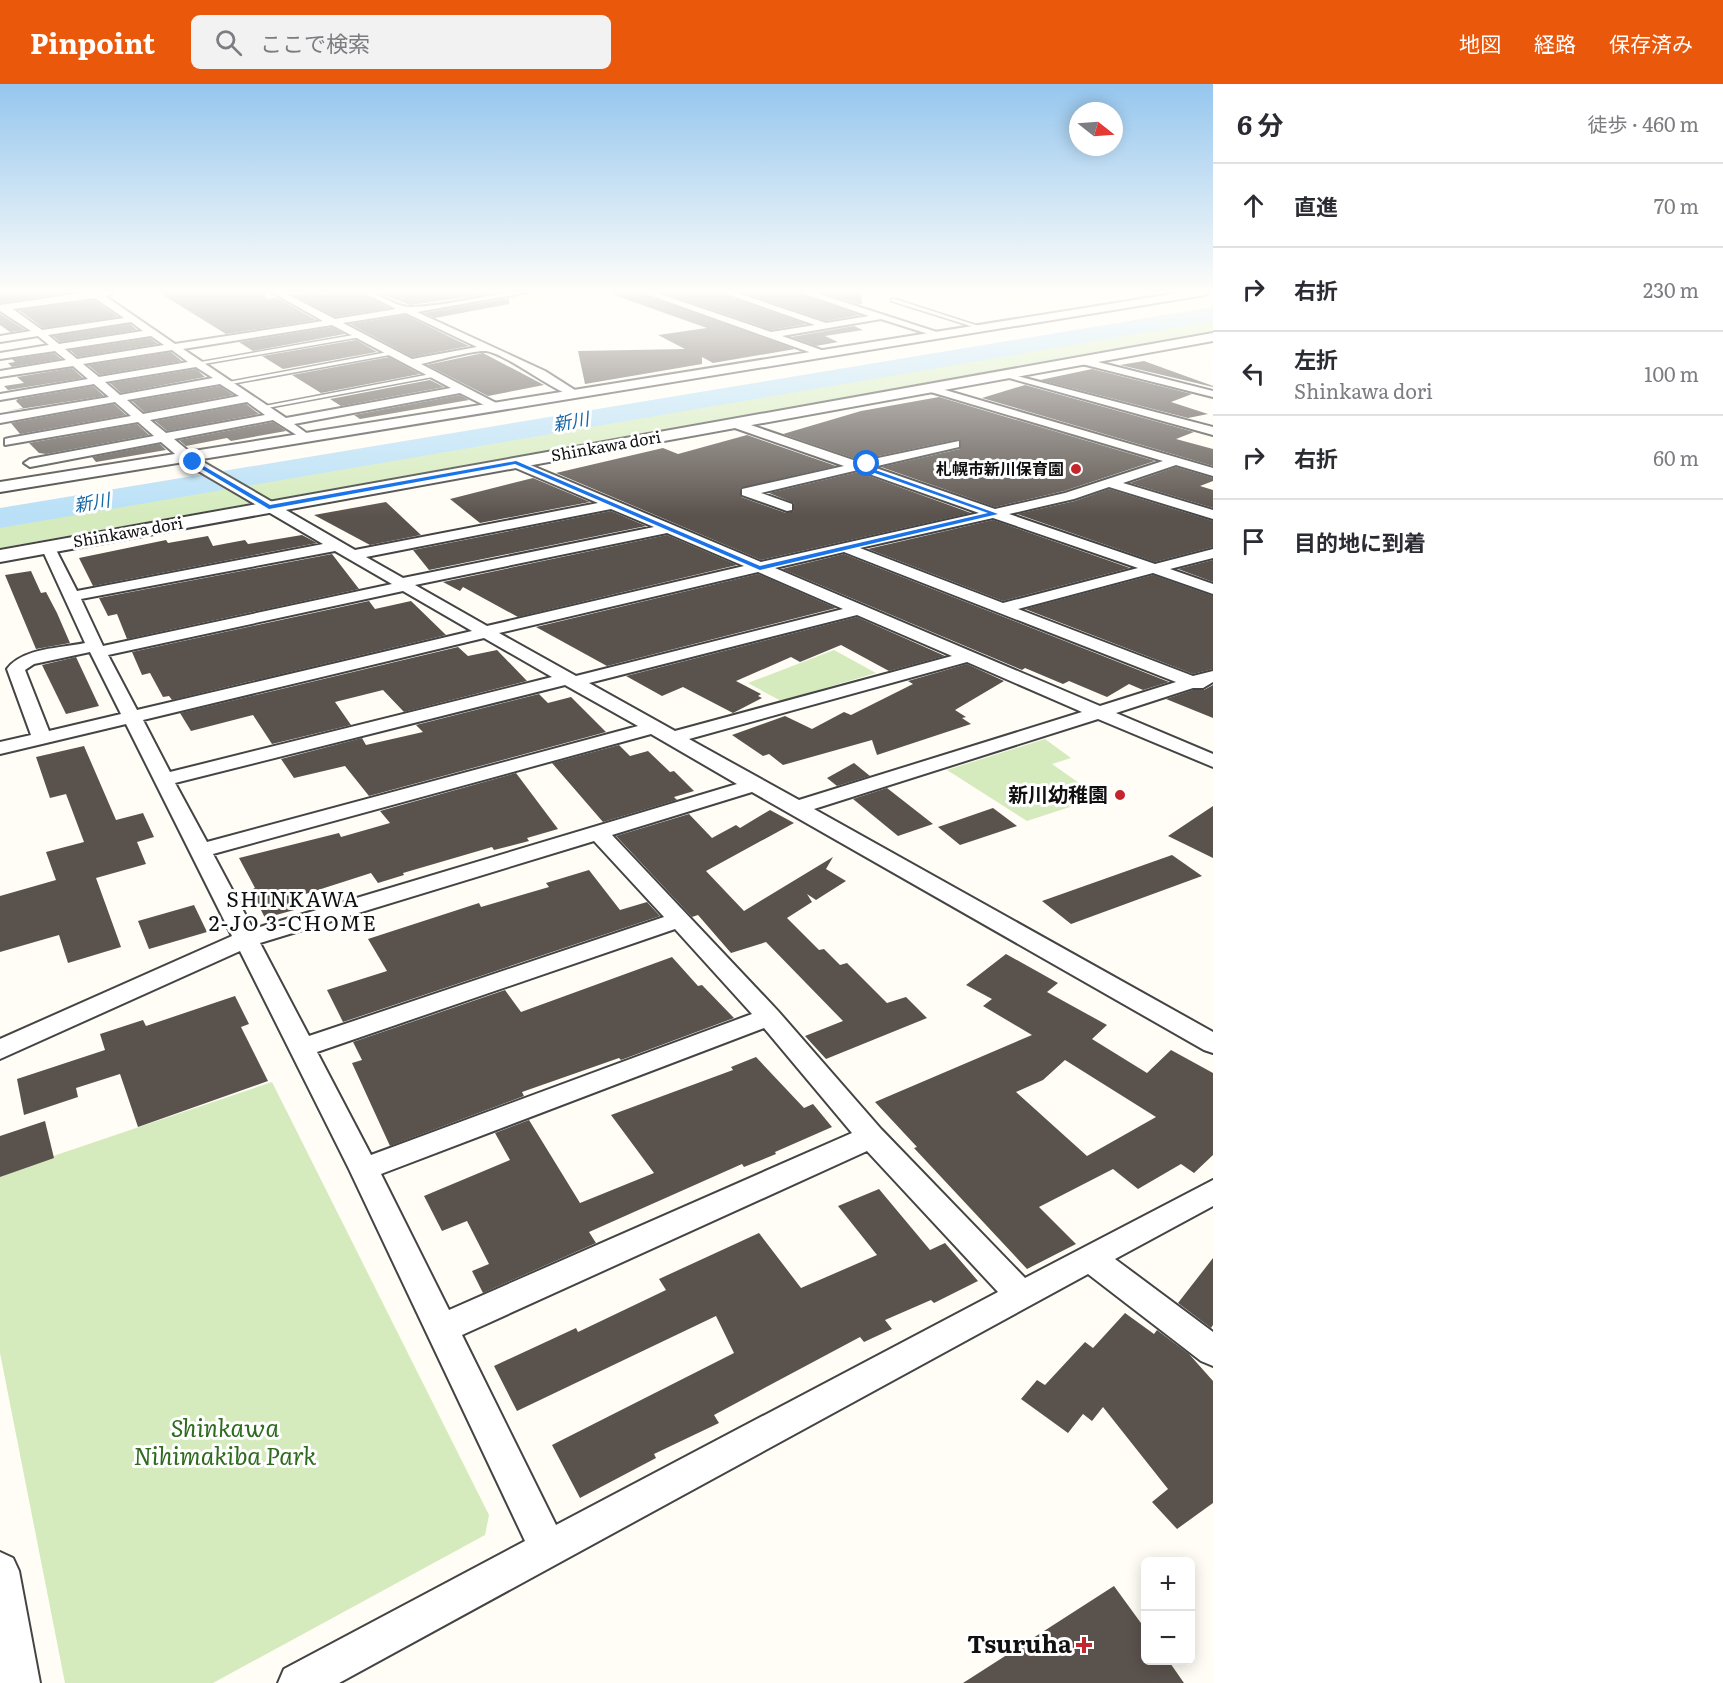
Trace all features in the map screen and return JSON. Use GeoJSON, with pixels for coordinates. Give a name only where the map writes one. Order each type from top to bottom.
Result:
{"type":"FeatureCollection","features":[{"type":"Feature","properties":{"kind":"street"},"geometry":{"type":"LineString","coordinates":[[0,374],[45,367]]}},
{"type":"Feature","properties":{"kind":"street"},"geometry":{"type":"LineString","coordinates":[[78,367],[189,460],[570,681],[1213,1044]]}},
{"type":"Feature","properties":{"kind":"street"},"geometry":{"type":"LineString","coordinates":[[0,397],[177,367]]}},
{"type":"Feature","properties":{"kind":"street"},"geometry":{"type":"LineString","coordinates":[[203,367],[306,437]]}},
{"type":"Feature","properties":{"kind":"street"},"geometry":{"type":"LineString","coordinates":[[421,367],[496,407]]}},
{"type":"Feature","properties":{"kind":"street"},"geometry":{"type":"LineString","coordinates":[[527,367],[574,394]]}},
{"type":"Feature","properties":{"kind":"street"},"geometry":{"type":"LineString","coordinates":[[0,487],[189,460],[306,437],[745,367]]}},
{"type":"Feature","properties":{"kind":"street","name":"Shinkawa dori"},"geometry":{"type":"LineString","coordinates":[[0,556],[263,503],[516,463],[1050,367]]}},
{"type":"Feature","properties":{"kind":"street"},"geometry":{"type":"LineString","coordinates":[[1105,367],[1213,394]]}},
{"type":"Feature","properties":{"kind":"street"},"geometry":{"type":"LineString","coordinates":[[1006,374],[1213,431]]}},
{"type":"Feature","properties":{"kind":"street"},"geometry":{"type":"LineString","coordinates":[[0,419],[224,381]]}},
{"type":"Feature","properties":{"kind":"street"},"geometry":{"type":"LineString","coordinates":[[928,388],[1213,472]]}},
{"type":"Feature","properties":{"kind":"street"},"geometry":{"type":"LineString","coordinates":[[30,463],[162,437],[462,389]]}},
{"type":"Feature","properties":{"kind":"street"},"geometry":{"type":"LineString","coordinates":[[3,436],[139,417],[248,398]]}},
{"type":"Feature","properties":{"kind":"street"},"geometry":{"type":"LineString","coordinates":[[736,424],[1213,589]]}},
{"type":"Feature","properties":{"kind":"street"},"geometry":{"type":"LineString","coordinates":[[3,436],[46,479]]}},
{"type":"Feature","properties":{"kind":"street"},"geometry":{"type":"LineString","coordinates":[[787,507],[747,492],[955,444]]}},
{"type":"Feature","properties":{"kind":"street"},"geometry":{"type":"LineString","coordinates":[[0,748],[485,632],[995,514],[1069,496],[1181,462],[1213,457]]}},
{"type":"Feature","properties":{"kind":"street"},"geometry":{"type":"LineString","coordinates":[[516,463],[1096,713],[1114,718],[1213,761]]}},
{"type":"Feature","properties":{"kind":"street"},"geometry":{"type":"LineString","coordinates":[[1110,483],[1213,515]]}},
{"type":"Feature","properties":{"kind":"street"},"geometry":{"type":"LineString","coordinates":[[73,596],[613,504]]}},
{"type":"Feature","properties":{"kind":"street"},"geometry":{"type":"LineString","coordinates":[[42,738],[16,669],[28,660],[97,649],[670,528]]}},
{"type":"Feature","properties":{"kind":"street"},"geometry":{"type":"LineString","coordinates":[[48,547],[97,649],[202,850],[363,1169],[548,1548]]}},
{"type":"Feature","properties":{"kind":"street"},"geometry":{"type":"LineString","coordinates":[[846,548],[1213,691]]}},
{"type":"Feature","properties":{"kind":"street"},"geometry":{"type":"LineString","coordinates":[[1003,608],[1213,553]]}},
{"type":"Feature","properties":{"kind":"street"},"geometry":{"type":"LineString","coordinates":[[166,780],[858,610]]}},
{"type":"Feature","properties":{"kind":"street"},"geometry":{"type":"LineString","coordinates":[[672,738],[966,657]]}},
{"type":"Feature","properties":{"kind":"street"},"geometry":{"type":"LineString","coordinates":[[796,808],[1213,676]]}},
{"type":"Feature","properties":{"kind":"street"},"geometry":{"type":"LineString","coordinates":[[202,850],[653,728]]}},
{"type":"Feature","properties":{"kind":"street"},"geometry":{"type":"LineString","coordinates":[[0,1050],[247,939],[754,785]]}},
{"type":"Feature","properties":{"kind":"street"},"geometry":{"type":"LineString","coordinates":[[598,832],[769,1017],[871,1137],[1021,1295]]}},
{"type":"Feature","properties":{"kind":"street"},"geometry":{"type":"LineString","coordinates":[[302,1048],[679,920]]}},
{"type":"Feature","properties":{"kind":"street"},"geometry":{"type":"LineString","coordinates":[[363,1169],[769,1017]]}},
{"type":"Feature","properties":{"kind":"street"},"geometry":{"type":"LineString","coordinates":[[441,1329],[871,1137]]}},
{"type":"Feature","properties":{"kind":"street"},"geometry":{"type":"LineString","coordinates":[[298,1683],[1213,1192]]}},
{"type":"Feature","properties":{"kind":"street"},"geometry":{"type":"LineString","coordinates":[[1090,1258],[1213,1351]]}},
{"type":"Feature","properties":{"kind":"street"},"geometry":{"type":"LineString","coordinates":[[0,1571],[20,1683]]}},
{"type":"Feature","properties":{"kind":"lane"},"geometry":{"type":"LineString","coordinates":[[224,381],[311,367]]}},
{"type":"Feature","properties":{"kind":"lane"},"geometry":{"type":"LineString","coordinates":[[262,407],[436,375]]}},
{"type":"Feature","properties":{"kind":"green space"},"geometry":{"type":"Polygon","coordinates":[[[911,367],[1019,367],[0,548],[0,522],[911,367]]]}},
{"type":"Feature","properties":{"kind":"green space"},"geometry":{"type":"Polygon","coordinates":[[[834,650],[876,673],[781,701],[748,683],[834,650]]]}},
{"type":"Feature","properties":{"kind":"green space"},"geometry":{"type":"Polygon","coordinates":[[[1045,739],[1071,758],[1052,764],[1079,783],[1061,790],[1079,804],[1027,821],[947,770],[1045,739]]]}},
{"type":"Feature","properties":{"kind":"green space","name":"Shinkawa Nihimakiba Park"},"geometry":{"type":"Polygon","coordinates":[[[272,1082],[489,1515],[485,1535],[213,1683],[65,1683],[0,1353],[0,1174],[272,1082]]]}},
{"type":"Feature","properties":{"kind":"building"},"geometry":{"type":"Polygon","coordinates":[[[90,367],[149,367],[100,375],[90,367]]]}},
{"type":"Feature","properties":{"kind":"building"},"geometry":{"type":"Polygon","coordinates":[[[337,367],[407,367],[420,374],[321,393],[292,375],[337,367]]]}},
{"type":"Feature","properties":{"kind":"building"},"geometry":{"type":"Polygon","coordinates":[[[430,367],[509,367],[544,385],[488,396],[430,367]]]}},
{"type":"Feature","properties":{"kind":"building"},"geometry":{"type":"Polygon","coordinates":[[[581,367],[687,367],[585,384],[581,367]]]}},
{"type":"Feature","properties":{"kind":"building"},"geometry":{"type":"Polygon","coordinates":[[[1127,367],[1160,367],[1213,387],[1127,367]]]}},
{"type":"Feature","properties":{"kind":"building"},"geometry":{"type":"Polygon","coordinates":[[[72,368],[83,378],[8,390],[4,386],[24,383],[17,377],[72,368]]]}},
{"type":"Feature","properties":{"kind":"building"},"geometry":{"type":"Polygon","coordinates":[[[196,369],[205,377],[121,393],[110,383],[196,369]]]}},
{"type":"Feature","properties":{"kind":"building"},"geometry":{"type":"Polygon","coordinates":[[[1092,369],[1192,394],[1171,402],[1208,414],[1188,418],[1040,380],[1092,369]]]}},
{"type":"Feature","properties":{"kind":"building"},"geometry":{"type":"Polygon","coordinates":[[[430,380],[444,387],[341,406],[330,399],[430,380]]]}},
{"type":"Feature","properties":{"kind":"building"},"geometry":{"type":"Polygon","coordinates":[[[1025,385],[1194,432],[1176,439],[1213,449],[1213,466],[982,398],[1025,385]]]}},
{"type":"Feature","properties":{"kind":"building"},"geometry":{"type":"Polygon","coordinates":[[[93,386],[104,396],[7,411],[23,408],[16,401],[18,399],[93,386]]]}},
{"type":"Feature","properties":{"kind":"building"},"geometry":{"type":"Polygon","coordinates":[[[220,386],[233,395],[144,412],[132,401],[220,386]]]}},
{"type":"Feature","properties":{"kind":"building"},"geometry":{"type":"Polygon","coordinates":[[[460,395],[469,400],[360,419],[354,415],[460,395]]]}},
{"type":"Feature","properties":{"kind":"building"},"geometry":{"type":"Polygon","coordinates":[[[939,397],[1155,461],[1064,491],[995,507],[881,467],[960,449],[960,439],[859,460],[783,434],[861,411],[939,397]]]}},
{"type":"Feature","properties":{"kind":"building"},"geometry":{"type":"Polygon","coordinates":[[[114,404],[126,415],[20,434],[11,423],[114,404]]]}},
{"type":"Feature","properties":{"kind":"building"},"geometry":{"type":"Polygon","coordinates":[[[246,404],[259,414],[167,431],[155,421],[246,404]]]}},
{"type":"Feature","properties":{"kind":"building"},"geometry":{"type":"Polygon","coordinates":[[[273,422],[286,431],[231,441],[227,438],[186,446],[179,440],[273,422]]]}},
{"type":"Feature","properties":{"kind":"building"},"geometry":{"type":"Polygon","coordinates":[[[137,424],[149,435],[46,454],[39,453],[29,443],[137,424]]]}},
{"type":"Feature","properties":{"kind":"building"},"geometry":{"type":"Polygon","coordinates":[[[747,435],[836,466],[740,488],[741,497],[786,513],[794,511],[794,503],[769,493],[858,472],[971,513],[761,560],[556,473],[663,448],[678,454],[747,435]]]}},
{"type":"Feature","properties":{"kind":"building"},"geometry":{"type":"Polygon","coordinates":[[[160,444],[166,450],[96,462],[92,457],[160,444]]]}},
{"type":"Feature","properties":{"kind":"building"},"geometry":{"type":"Polygon","coordinates":[[[1176,467],[1213,478],[1213,481],[1200,486],[1213,490],[1213,508],[1130,483],[1176,467]]]}},
{"type":"Feature","properties":{"kind":"building"},"geometry":{"type":"Polygon","coordinates":[[[533,478],[590,502],[480,523],[450,499],[533,478]]]}},
{"type":"Feature","properties":{"kind":"building"},"geometry":{"type":"Polygon","coordinates":[[[1109,489],[1213,521],[1213,547],[1155,562],[1017,514],[1075,501],[1109,489]]]}},
{"type":"Feature","properties":{"kind":"building"},"geometry":{"type":"Polygon","coordinates":[[[386,502],[421,535],[370,545],[314,515],[386,502]]]}},
{"type":"Feature","properties":{"kind":"building"},"geometry":{"type":"Polygon","coordinates":[[[611,511],[646,526],[429,570],[413,550],[611,511]]]}},
{"type":"Feature","properties":{"kind":"building"},"geometry":{"type":"Polygon","coordinates":[[[993,520],[1130,568],[1003,601],[868,549],[993,520]]]}},
{"type":"Feature","properties":{"kind":"building"},"geometry":{"type":"Polygon","coordinates":[[[302,535],[317,543],[93,586],[79,558],[166,540],[168,543],[208,536],[213,546],[245,540],[248,544],[302,535]]]}},
{"type":"Feature","properties":{"kind":"building"},"geometry":{"type":"Polygon","coordinates":[[[667,535],[737,565],[518,617],[463,587],[460,591],[443,582],[667,535]]]}},
{"type":"Feature","properties":{"kind":"building"},"geometry":{"type":"Polygon","coordinates":[[[332,554],[359,589],[127,639],[117,614],[108,616],[99,598],[332,554]]]}},
{"type":"Feature","properties":{"kind":"building"},"geometry":{"type":"Polygon","coordinates":[[[844,554],[1169,682],[1143,690],[1129,684],[1107,697],[1069,681],[1063,684],[1025,668],[1022,670],[782,569],[844,554]]]}},
{"type":"Feature","properties":{"kind":"building"},"geometry":{"type":"Polygon","coordinates":[[[1213,560],[1213,582],[1178,569],[1213,560]]]}},
{"type":"Feature","properties":{"kind":"building"},"geometry":{"type":"Polygon","coordinates":[[[31,571],[41,593],[46,592],[70,643],[36,649],[5,575],[31,571]]]}},
{"type":"Feature","properties":{"kind":"building"},"geometry":{"type":"Polygon","coordinates":[[[758,574],[836,608],[607,666],[536,627],[758,574]]]}},
{"type":"Feature","properties":{"kind":"building"},"geometry":{"type":"Polygon","coordinates":[[[1153,575],[1213,596],[1213,669],[1193,674],[1025,609],[1153,575]]]}},
{"type":"Feature","properties":{"kind":"building"},"geometry":{"type":"Polygon","coordinates":[[[369,601],[375,609],[411,601],[446,635],[172,700],[169,696],[163,697],[150,673],[142,675],[132,652],[369,601]]]}},
{"type":"Feature","properties":{"kind":"building"},"geometry":{"type":"Polygon","coordinates":[[[857,617],[945,656],[889,671],[841,645],[800,662],[791,657],[736,681],[761,694],[758,696],[762,698],[733,713],[683,687],[662,696],[626,676],[857,617]]]}},
{"type":"Feature","properties":{"kind":"building"},"geometry":{"type":"Polygon","coordinates":[[[458,647],[468,656],[497,650],[527,681],[404,712],[383,690],[335,702],[351,725],[272,744],[253,715],[191,731],[180,713],[458,647]]]}},
{"type":"Feature","properties":{"kind":"building"},"geometry":{"type":"Polygon","coordinates":[[[76,657],[99,706],[66,714],[42,665],[76,657]]]}},
{"type":"Feature","properties":{"kind":"building"},"geometry":{"type":"Polygon","coordinates":[[[967,664],[1004,681],[955,710],[966,717],[962,718],[971,724],[877,755],[872,740],[783,765],[769,754],[763,756],[732,735],[785,716],[812,729],[844,712],[851,715],[913,684],[908,681],[967,664]]]}},
{"type":"Feature","properties":{"kind":"building"},"geometry":{"type":"Polygon","coordinates":[[[1213,685],[1213,718],[1166,699],[1193,690],[1204,690],[1213,685]]]}},
{"type":"Feature","properties":{"kind":"building"},"geometry":{"type":"Polygon","coordinates":[[[539,694],[548,703],[571,697],[606,732],[369,796],[345,766],[294,778],[281,759],[362,738],[366,745],[423,732],[416,725],[539,694]]]}},
{"type":"Feature","properties":{"kind":"building"},"geometry":{"type":"Polygon","coordinates":[[[619,745],[630,756],[648,751],[670,772],[674,771],[694,791],[674,797],[677,800],[603,822],[552,763],[619,745]]]}},
{"type":"Feature","properties":{"kind":"building"},"geometry":{"type":"Polygon","coordinates":[[[84,746],[116,820],[143,813],[154,837],[137,842],[146,864],[96,878],[121,947],[68,963],[59,935],[0,952],[0,896],[56,880],[46,852],[84,842],[66,794],[50,798],[36,757],[84,746]]]}},
{"type":"Feature","properties":{"kind":"building"},"geometry":{"type":"Polygon","coordinates":[[[854,763],[870,776],[837,786],[827,778],[854,763]]]}},
{"type":"Feature","properties":{"kind":"building"},"geometry":{"type":"Polygon","coordinates":[[[516,773],[558,829],[527,838],[529,841],[494,850],[492,847],[403,873],[404,875],[378,883],[371,873],[293,898],[298,909],[265,918],[251,890],[255,888],[239,858],[339,833],[341,837],[390,823],[380,811],[516,773]]]}},
{"type":"Feature","properties":{"kind":"building"},"geometry":{"type":"Polygon","coordinates":[[[887,788],[933,824],[898,836],[853,799],[887,788]]]}},
{"type":"Feature","properties":{"kind":"building"},"geometry":{"type":"Polygon","coordinates":[[[1213,806],[1213,858],[1168,836],[1213,806]]]}},
{"type":"Feature","properties":{"kind":"building"},"geometry":{"type":"Polygon","coordinates":[[[993,808],[1017,826],[960,845],[938,827],[993,808]]]}},
{"type":"Feature","properties":{"kind":"building"},"geometry":{"type":"Polygon","coordinates":[[[770,810],[794,823],[706,871],[744,911],[833,857],[826,869],[846,881],[816,900],[807,894],[812,902],[787,918],[819,950],[824,949],[840,965],[847,963],[887,1003],[906,997],[927,1018],[826,1059],[805,1036],[843,1021],[766,942],[731,953],[698,915],[692,917],[616,836],[689,814],[712,838],[736,825],[740,828],[770,810]]]}},
{"type":"Feature","properties":{"kind":"building"},"geometry":{"type":"Polygon","coordinates":[[[1172,855],[1202,876],[1071,924],[1042,901],[1172,855]]]}},
{"type":"Feature","properties":{"kind":"building"},"geometry":{"type":"Polygon","coordinates":[[[589,870],[620,910],[647,902],[660,916],[343,1022],[327,990],[387,971],[368,939],[479,903],[481,907],[549,887],[546,883],[589,870]]]}},
{"type":"Feature","properties":{"kind":"building"},"geometry":{"type":"Polygon","coordinates":[[[194,905],[207,932],[149,949],[138,921],[194,905]]]}},
{"type":"Feature","properties":{"kind":"building"},"geometry":{"type":"Polygon","coordinates":[[[1006,954],[1058,983],[1047,992],[1107,1025],[1092,1039],[1147,1073],[1171,1050],[1213,1073],[1213,1155],[1194,1173],[1181,1164],[1138,1189],[1113,1169],[1039,1207],[1076,1244],[1027,1269],[914,1148],[917,1147],[875,1102],[1032,1035],[983,1006],[992,999],[966,985],[1006,954]],[[1065,1060],[1043,1080],[1016,1092],[1087,1156],[1156,1117],[1065,1060]]]}},
{"type":"Feature","properties":{"kind":"building"},"geometry":{"type":"Polygon","coordinates":[[[672,957],[698,986],[702,985],[734,1018],[621,1060],[619,1058],[522,1092],[524,1096],[390,1146],[352,1063],[362,1060],[353,1042],[505,990],[521,1012],[672,957]]]}},
{"type":"Feature","properties":{"kind":"building"},"geometry":{"type":"Polygon","coordinates":[[[235,996],[249,1024],[241,1027],[268,1081],[138,1127],[120,1074],[76,1088],[78,1097],[24,1115],[17,1079],[105,1050],[100,1034],[143,1020],[146,1026],[235,996]]]}},
{"type":"Feature","properties":{"kind":"building"},"geometry":{"type":"Polygon","coordinates":[[[756,1057],[804,1108],[813,1104],[832,1127],[775,1152],[776,1154],[744,1167],[742,1164],[589,1232],[596,1243],[483,1293],[472,1271],[489,1264],[467,1221],[442,1231],[424,1196],[510,1160],[495,1133],[529,1120],[580,1203],[654,1173],[611,1115],[733,1070],[731,1067],[756,1057]]]}},
{"type":"Feature","properties":{"kind":"building"},"geometry":{"type":"Polygon","coordinates":[[[45,1121],[54,1158],[0,1177],[0,1136],[45,1121]]]}},
{"type":"Feature","properties":{"kind":"building"},"geometry":{"type":"Polygon","coordinates":[[[879,1189],[930,1250],[945,1243],[978,1281],[934,1303],[931,1300],[885,1320],[892,1329],[864,1342],[860,1337],[714,1415],[719,1423],[654,1454],[656,1458],[580,1498],[552,1445],[734,1353],[716,1316],[517,1411],[494,1366],[576,1328],[578,1332],[666,1290],[659,1279],[759,1233],[801,1288],[877,1255],[838,1206],[879,1189]]]}},
{"type":"Feature","properties":{"kind":"building"},"geometry":{"type":"Polygon","coordinates":[[[1213,1258],[1213,1325],[1211,1328],[1178,1303],[1213,1258]]]}},
{"type":"Feature","properties":{"kind":"building"},"geometry":{"type":"Polygon","coordinates":[[[1125,1313],[1154,1334],[1157,1330],[1189,1354],[1213,1381],[1213,1503],[1177,1529],[1152,1502],[1168,1489],[1103,1407],[1092,1421],[1083,1414],[1068,1433],[1021,1399],[1037,1380],[1045,1385],[1085,1342],[1093,1348],[1125,1313]]]}},
{"type":"Feature","properties":{"kind":"building","name":"Tsuruha"},"geometry":{"type":"Polygon","coordinates":[[[1114,1586],[1141,1623],[1141,1665],[1171,1665],[1184,1683],[963,1683],[1114,1586]]]}},
{"type":"Feature","properties":{"kind":"waterway","name":"新川"},"geometry":{"type":"LineString","coordinates":[[0,518],[900,367]]}},
{"type":"Feature","properties":{"kind":"place","name":"札幌市新川保育園"},"geometry":{"type":"Point","coordinates":[1076,469]}},
{"type":"Feature","properties":{"kind":"place","name":"新川幼稚園"},"geometry":{"type":"Point","coordinates":[1120,795]}},
{"type":"Feature","properties":{"kind":"place","name":"Tsuruha"},"geometry":{"type":"Point","coordinates":[1084,1645]}},
{"type":"Feature","properties":{"kind":"district","name":"SHINKAWA 2-JO 3-CHOME"},"geometry":{"type":"Point","coordinates":[293,912]}},
{"type":"Feature","properties":{"kind":"route"},"geometry":{"type":"LineString","coordinates":[[193,462],[269,507],[516,463],[760,568],[995,514],[858,466],[867,464]]}}]}
